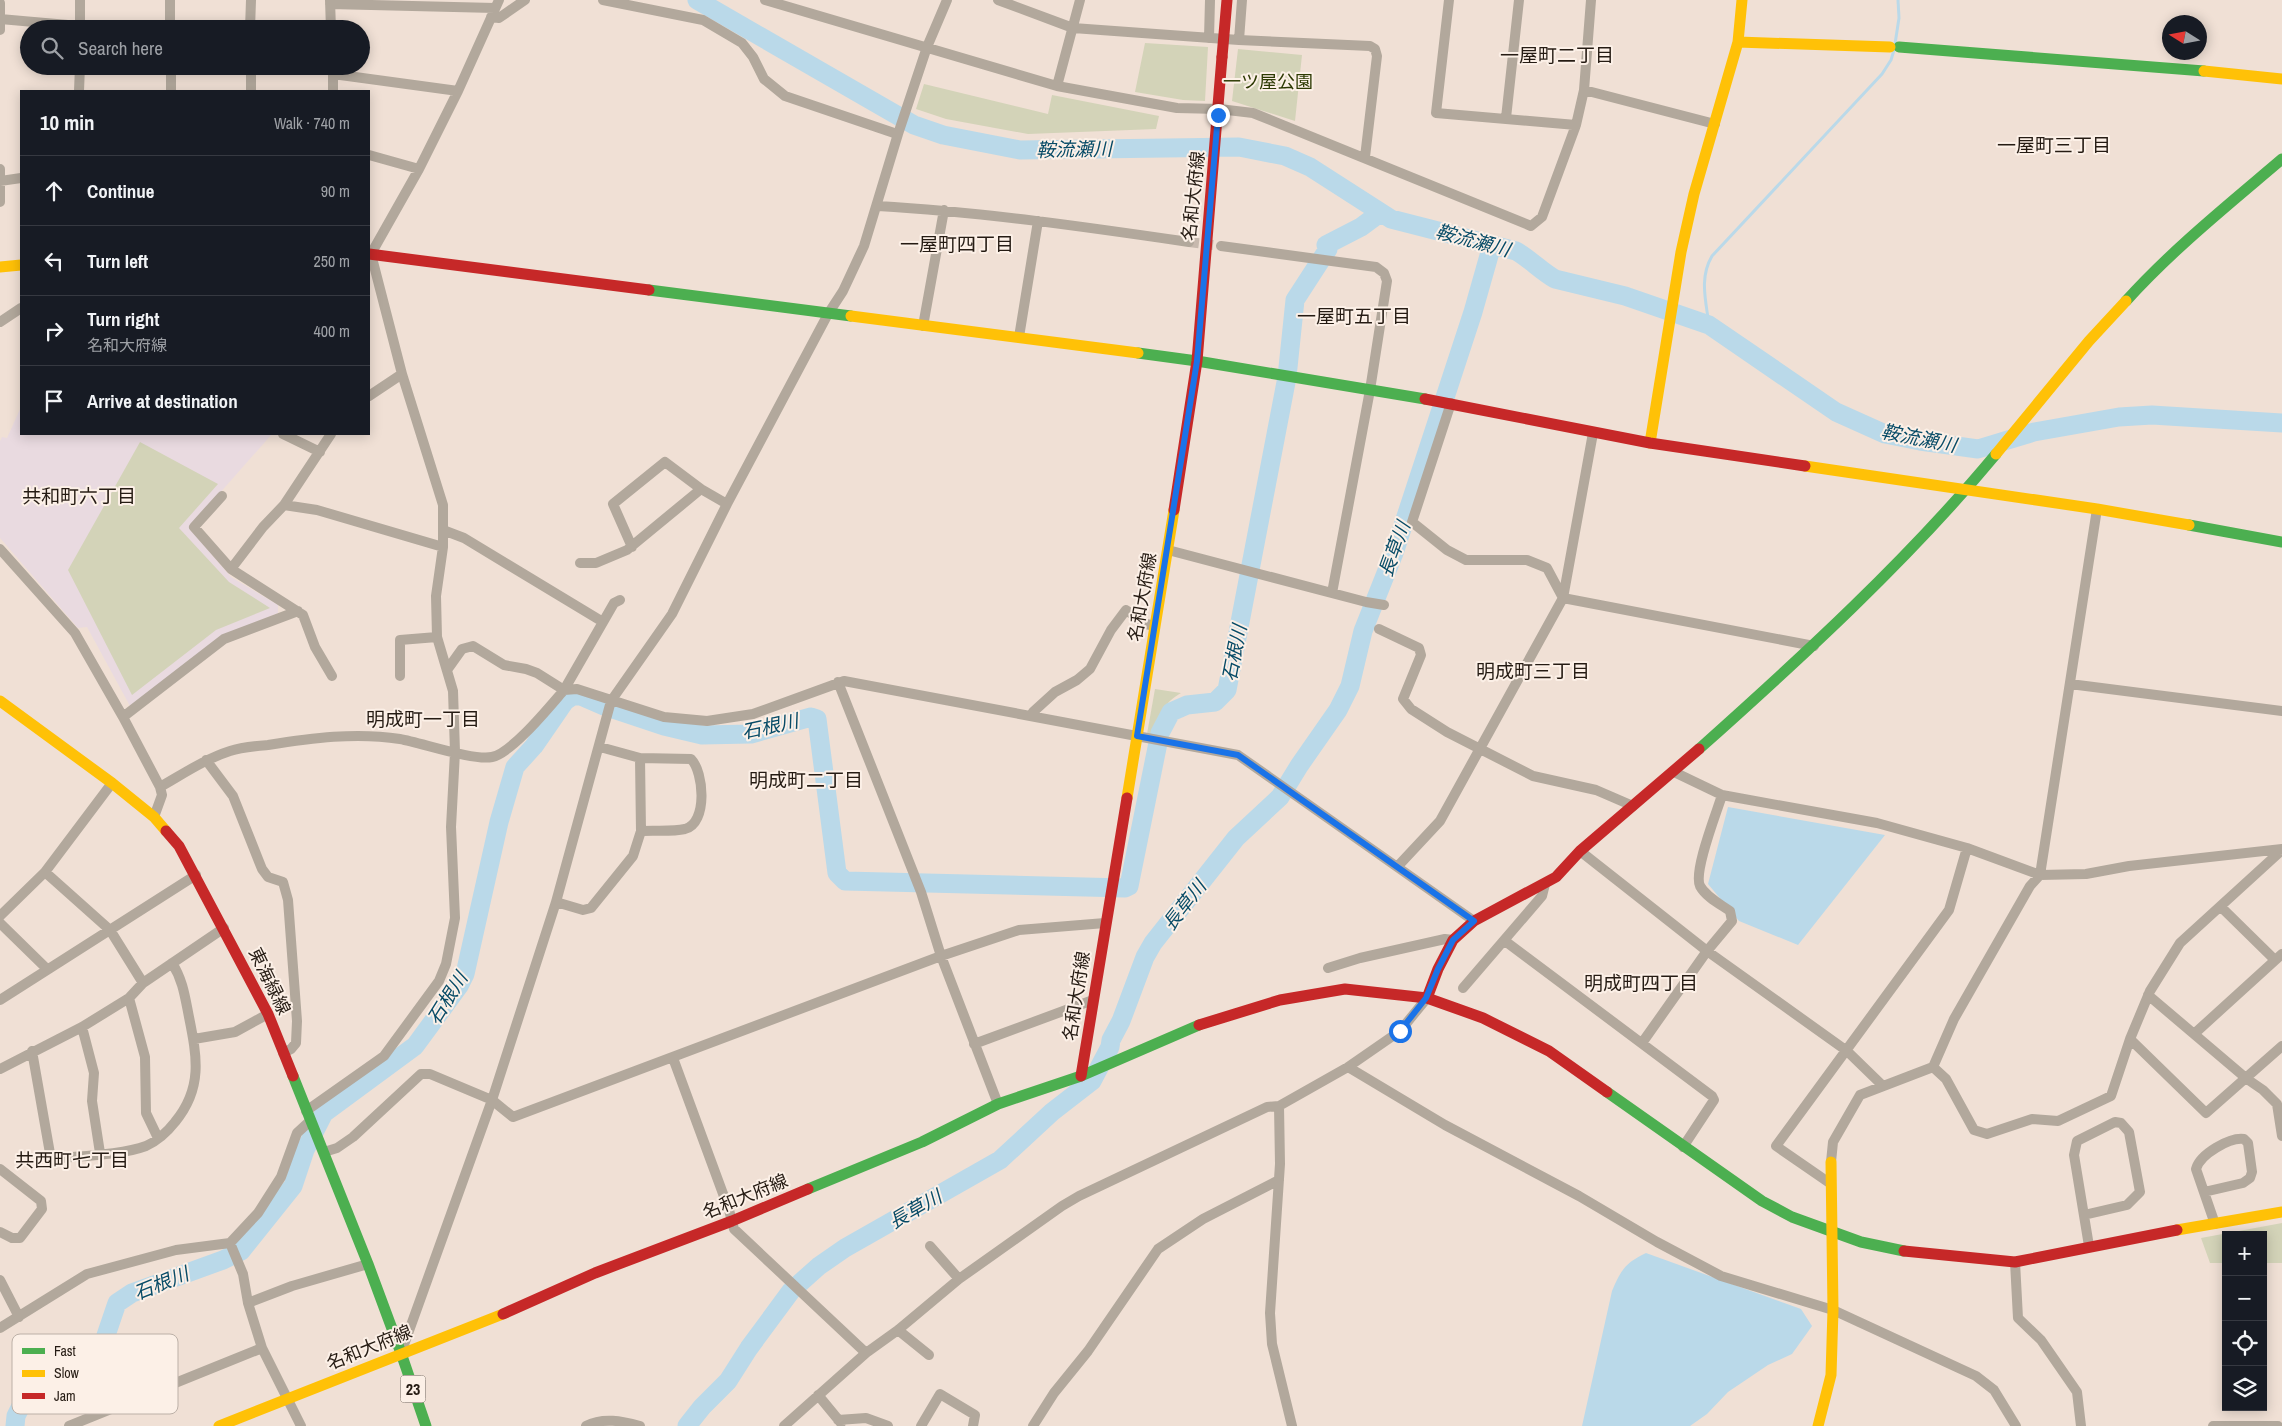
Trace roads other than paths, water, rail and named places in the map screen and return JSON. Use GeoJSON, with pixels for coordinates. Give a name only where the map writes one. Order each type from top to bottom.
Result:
{"type":"FeatureCollection","features":[{"type":"Feature","properties":{"kind":"street"},"geometry":{"type":"LineString","coordinates":[[80,0],[80,20]]}},
{"type":"Feature","properties":{"kind":"street"},"geometry":{"type":"LineString","coordinates":[[170,0],[170,20]]}},
{"type":"Feature","properties":{"kind":"street"},"geometry":{"type":"LineString","coordinates":[[250,20],[251,0]]}},
{"type":"Feature","properties":{"kind":"street"},"geometry":{"type":"LineString","coordinates":[[495,8],[499,18],[525,0]]}},
{"type":"Feature","properties":{"kind":"street"},"geometry":{"type":"LineString","coordinates":[[603,0],[703,20],[742,43],[754,57],[764,79],[785,96],[898,134]]}},
{"type":"Feature","properties":{"kind":"street"},"geometry":{"type":"LineString","coordinates":[[765,0],[1057,86],[1177,108],[1219,112],[1253,112],[1531,226],[1542,217],[1576,125],[1584,90],[1591,0]]}},
{"type":"Feature","properties":{"kind":"street"},"geometry":{"type":"LineString","coordinates":[[401,1353],[492,1100],[556,902],[611,706],[672,614],[727,504],[828,314],[843,291],[864,246],[878,206],[898,134],[927,48],[947,0]]}},
{"type":"Feature","properties":{"kind":"street"},"geometry":{"type":"LineString","coordinates":[[998,0],[1073,28],[1239,40],[1370,46],[1375,49],[1377,56],[1365,157]]}},
{"type":"Feature","properties":{"kind":"street"},"geometry":{"type":"LineString","coordinates":[[1057,86],[1080,0]]}},
{"type":"Feature","properties":{"kind":"street"},"geometry":{"type":"LineString","coordinates":[[1208,38],[1210,0]]}},
{"type":"Feature","properties":{"kind":"street","name":"名和大府線"},"geometry":{"type":"LineString","coordinates":[[219,1426],[508,1312],[595,1273],[732,1221],[922,1142],[998,1104],[1085,1074],[1093,1000],[1108,903],[1168,550],[1197,361],[1227,0]]}},
{"type":"Feature","properties":{"kind":"street"},"geometry":{"type":"LineString","coordinates":[[1239,40],[1242,0]]}},
{"type":"Feature","properties":{"kind":"street"},"geometry":{"type":"LineString","coordinates":[[1449,0],[1436,113],[1576,125]]}},
{"type":"Feature","properties":{"kind":"street"},"geometry":{"type":"LineString","coordinates":[[1506,118],[1519,0]]}},
{"type":"Feature","properties":{"kind":"street"},"geometry":{"type":"LineString","coordinates":[[1650,443],[1675,289],[1694,194],[1738,42],[1742,0]]}},
{"type":"Feature","properties":{"kind":"street"},"geometry":{"type":"LineString","coordinates":[[330,20],[330,2],[425,3],[495,8]]}},
{"type":"Feature","properties":{"kind":"street"},"geometry":{"type":"LineString","coordinates":[[0,4],[0,30]]}},
{"type":"Feature","properties":{"kind":"street"},"geometry":{"type":"LineString","coordinates":[[0,1328],[87,1274],[176,1250],[230,1243],[258,1213],[281,1177],[297,1133],[309,1118],[384,1056],[439,981],[446,964],[455,918],[451,827],[455,752],[453,691],[438,637],[436,596],[443,547],[443,505],[402,374],[370,254],[419,169],[458,91],[495,8]]}},
{"type":"Feature","properties":{"kind":"street"},"geometry":{"type":"LineString","coordinates":[[0,19],[20,21]]}},
{"type":"Feature","properties":{"kind":"street"},"geometry":{"type":"LineString","coordinates":[[1738,42],[1895,47],[2176,68],[2282,79]]}},
{"type":"Feature","properties":{"kind":"street"},"geometry":{"type":"LineString","coordinates":[[79,90],[80,75]]}},
{"type":"Feature","properties":{"kind":"street"},"geometry":{"type":"LineString","coordinates":[[171,75],[171,90]]}},
{"type":"Feature","properties":{"kind":"street"},"geometry":{"type":"LineString","coordinates":[[251,75],[251,90]]}},
{"type":"Feature","properties":{"kind":"street"},"geometry":{"type":"LineString","coordinates":[[333,75],[333,90]]}},
{"type":"Feature","properties":{"kind":"street"},"geometry":{"type":"LineString","coordinates":[[363,75],[458,91]]}},
{"type":"Feature","properties":{"kind":"street"},"geometry":{"type":"LineString","coordinates":[[1584,90],[1715,124]]}},
{"type":"Feature","properties":{"kind":"street"},"geometry":{"type":"LineString","coordinates":[[370,155],[419,169]]}},
{"type":"Feature","properties":{"kind":"street"},"geometry":{"type":"LineString","coordinates":[[784,1426],[866,1353],[898,1330],[959,1280],[1079,1196],[1267,1107],[1279,1106],[1348,1067],[1400,1031],[1426,998],[1453,940],[1474,921],[1556,877],[1580,852],[1674,772],[1814,646],[1966,490],[2089,341],[2147,278],[2204,225],[2282,159]]}},
{"type":"Feature","properties":{"kind":"street"},"geometry":{"type":"LineString","coordinates":[[0,169],[0,202]]}},
{"type":"Feature","properties":{"kind":"street"},"geometry":{"type":"LineString","coordinates":[[0,181],[20,178]]}},
{"type":"Feature","properties":{"kind":"street"},"geometry":{"type":"LineString","coordinates":[[878,206],[944,210],[1038,220],[1189,242]]}},
{"type":"Feature","properties":{"kind":"street"},"geometry":{"type":"LineString","coordinates":[[923,326],[944,210]]}},
{"type":"Feature","properties":{"kind":"street"},"geometry":{"type":"LineString","coordinates":[[1019,336],[1038,220]]}},
{"type":"Feature","properties":{"kind":"street"},"geometry":{"type":"LineString","coordinates":[[1222,246],[1376,267],[1384,273],[1387,281],[1370,390],[1332,593]]}},
{"type":"Feature","properties":{"kind":"street"},"geometry":{"type":"LineString","coordinates":[[370,254],[828,314],[1019,336],[1197,361],[1308,381],[1451,403],[1650,443],[2097,509],[2282,542]]}},
{"type":"Feature","properties":{"kind":"street"},"geometry":{"type":"LineString","coordinates":[[0,267],[20,265]]}},
{"type":"Feature","properties":{"kind":"street"},"geometry":{"type":"LineString","coordinates":[[0,322],[20,309]]}},
{"type":"Feature","properties":{"kind":"street"},"geometry":{"type":"LineString","coordinates":[[370,395],[402,374]]}},
{"type":"Feature","properties":{"kind":"street"},"geometry":{"type":"LineString","coordinates":[[1451,403],[1412,522],[1447,550],[1466,560],[1528,560],[1547,568],[1563,598]]}},
{"type":"Feature","properties":{"kind":"street"},"geometry":{"type":"LineString","coordinates":[[1398,866],[1440,821],[1479,747],[1563,598],[1593,433]]}},
{"type":"Feature","properties":{"kind":"street"},"geometry":{"type":"LineString","coordinates":[[285,435],[320,452]]}},
{"type":"Feature","properties":{"kind":"street"},"geometry":{"type":"LineString","coordinates":[[231,569],[263,527],[284,505],[330,435]]}},
{"type":"Feature","properties":{"kind":"street"},"geometry":{"type":"LineString","coordinates":[[632,547],[613,504],[665,462],[701,489],[727,504]]}},
{"type":"Feature","properties":{"kind":"street"},"geometry":{"type":"LineString","coordinates":[[580,563],[596,563],[632,547],[701,489]]}},
{"type":"Feature","properties":{"kind":"street"},"geometry":{"type":"LineString","coordinates":[[222,496],[194,527],[231,569],[303,615],[315,646],[332,676]]}},
{"type":"Feature","properties":{"kind":"street"},"geometry":{"type":"LineString","coordinates":[[284,505],[318,510],[443,547]]}},
{"type":"Feature","properties":{"kind":"street"},"geometry":{"type":"LineString","coordinates":[[1818,1426],[1831,1375],[1833,1233],[1830,1184],[1833,1142],[1860,1095],[1933,1067],[1954,1019],[2030,886],[2040,875],[2097,509]]}},
{"type":"Feature","properties":{"kind":"street"},"geometry":{"type":"LineString","coordinates":[[443,530],[464,538],[603,622]]}},
{"type":"Feature","properties":{"kind":"street"},"geometry":{"type":"LineString","coordinates":[[0,549],[75,633],[160,787],[162,795],[154,817]]}},
{"type":"Feature","properties":{"kind":"street"},"geometry":{"type":"LineString","coordinates":[[1168,550],[1366,602],[1384,605]]}},
{"type":"Feature","properties":{"kind":"street"},"geometry":{"type":"LineString","coordinates":[[1563,598],[1814,646]]}},
{"type":"Feature","properties":{"kind":"street"},"geometry":{"type":"LineString","coordinates":[[160,787],[206,760],[232,750],[327,737],[368,736],[400,740],[477,757],[493,757],[505,751],[536,722],[564,690],[614,603],[620,600]]}},
{"type":"Feature","properties":{"kind":"street"},"geometry":{"type":"LineString","coordinates":[[1032,716],[1033,712],[1054,692],[1077,680],[1090,668],[1111,630],[1126,610],[1146,624],[1155,626]]}},
{"type":"Feature","properties":{"kind":"street"},"geometry":{"type":"LineString","coordinates":[[123,717],[224,639],[298,611]]}},
{"type":"Feature","properties":{"kind":"street"},"geometry":{"type":"LineString","coordinates":[[1379,629],[1419,648],[1421,655],[1403,699],[1410,709],[1447,732],[1533,776],[1596,790],[1633,806]]}},
{"type":"Feature","properties":{"kind":"street"},"geometry":{"type":"LineString","coordinates":[[400,676],[400,640],[438,637]]}},
{"type":"Feature","properties":{"kind":"street"},"geometry":{"type":"LineString","coordinates":[[447,670],[462,649],[473,646],[504,665],[526,669],[564,690],[577,689],[611,706],[664,717],[707,721],[753,714],[844,680],[1238,755],[1474,921]]}},
{"type":"Feature","properties":{"kind":"street"},"geometry":{"type":"LineString","coordinates":[[838,682],[921,892],[941,956],[998,1104]]}},
{"type":"Feature","properties":{"kind":"street"},"geometry":{"type":"LineString","coordinates":[[2070,684],[2282,711]]}},
{"type":"Feature","properties":{"kind":"street","name":"東海緑線"},"geometry":{"type":"LineString","coordinates":[[0,701],[112,783],[154,817],[179,846],[268,1014],[309,1118],[323,1148],[401,1353]]}},
{"type":"Feature","properties":{"kind":"street"},"geometry":{"type":"LineString","coordinates":[[600,747],[640,758],[691,759],[697,765],[703,799],[695,822],[686,829],[641,831]]}},
{"type":"Feature","properties":{"kind":"street"},"geometry":{"type":"LineString","coordinates":[[556,902],[583,910],[591,908],[633,856],[641,831],[640,758]]}},
{"type":"Feature","properties":{"kind":"street"},"geometry":{"type":"LineString","coordinates":[[206,760],[233,796],[262,869],[268,876],[283,882],[288,900],[298,1021],[296,1043],[284,1053]]}},
{"type":"Feature","properties":{"kind":"street"},"geometry":{"type":"LineString","coordinates":[[1674,772],[1722,794],[1877,823],[1967,848],[2040,875],[2086,874],[2129,866],[2282,850]]}},
{"type":"Feature","properties":{"kind":"street"},"geometry":{"type":"LineString","coordinates":[[2,911],[45,872],[112,783]]}},
{"type":"Feature","properties":{"kind":"street"},"geometry":{"type":"LineString","coordinates":[[1642,1043],[1706,951],[1732,921],[1730,911],[1708,896],[1700,885],[1698,876],[1703,852],[1722,794]]}},
{"type":"Feature","properties":{"kind":"street"},"geometry":{"type":"LineString","coordinates":[[1830,1184],[1776,1146],[1949,910],[1967,848]]}},
{"type":"Feature","properties":{"kind":"street"},"geometry":{"type":"LineString","coordinates":[[1933,1067],[1946,1079],[1974,1130],[1987,1134],[2032,1119],[2058,1121],[2111,1096],[2130,1039],[2148,995],[2180,943],[2282,850]]}},
{"type":"Feature","properties":{"kind":"street"},"geometry":{"type":"LineString","coordinates":[[1580,852],[1706,951],[1847,1051],[1883,1086]]}},
{"type":"Feature","properties":{"kind":"street"},"geometry":{"type":"LineString","coordinates":[[45,872],[110,930],[142,983]]}},
{"type":"Feature","properties":{"kind":"street"},"geometry":{"type":"LineString","coordinates":[[0,1000],[196,875]]}},
{"type":"Feature","properties":{"kind":"street"},"geometry":{"type":"LineString","coordinates":[[1463,988],[1542,896],[1545,884]]}},
{"type":"Feature","properties":{"kind":"street"},"geometry":{"type":"LineString","coordinates":[[2194,1034],[2279,957],[2221,907]]}},
{"type":"Feature","properties":{"kind":"street"},"geometry":{"type":"LineString","coordinates":[[0,923],[47,969]]}},
{"type":"Feature","properties":{"kind":"street"},"geometry":{"type":"LineString","coordinates":[[323,1148],[337,1148],[353,1137],[421,1074],[430,1074],[492,1100],[513,1117],[941,956],[1019,930],[1105,923]]}},
{"type":"Feature","properties":{"kind":"street"},"geometry":{"type":"LineString","coordinates":[[0,1069],[82,1027],[129,998],[142,983],[224,928]]}},
{"type":"Feature","properties":{"kind":"street"},"geometry":{"type":"LineString","coordinates":[[1328,968],[1360,958],[1445,939],[1453,940]]}},
{"type":"Feature","properties":{"kind":"street"},"geometry":{"type":"LineString","coordinates":[[1505,941],[1712,1096],[1714,1100],[1683,1146]]}},
{"type":"Feature","properties":{"kind":"street"},"geometry":{"type":"LineString","coordinates":[[32,1052],[51,1159],[145,1146],[158,1138],[170,1129],[189,1103],[195,1085],[197,1069],[194,1039],[181,977],[172,963]]}},
{"type":"Feature","properties":{"kind":"street"},"geometry":{"type":"LineString","coordinates":[[1085,1074],[1208,1021],[1280,1000],[1345,989],[1426,998],[1470,1012],[1527,1038],[1762,1201],[1792,1217],[1861,1242],[1918,1254],[2015,1262],[2089,1246],[2282,1212]]}},
{"type":"Feature","properties":{"kind":"street"},"geometry":{"type":"LineString","coordinates":[[2148,995],[2247,1079],[2263,1090],[2277,1104],[2282,1134]]}},
{"type":"Feature","properties":{"kind":"street"},"geometry":{"type":"LineString","coordinates":[[129,998],[145,1057],[146,1114],[158,1138]]}},
{"type":"Feature","properties":{"kind":"street"},"geometry":{"type":"LineString","coordinates":[[974,1044],[1093,1000]]}},
{"type":"Feature","properties":{"kind":"street"},"geometry":{"type":"LineString","coordinates":[[194,1039],[235,1032],[268,1014]]}},
{"type":"Feature","properties":{"kind":"street"},"geometry":{"type":"LineString","coordinates":[[82,1027],[94,1073],[92,1101],[100,1153]]}},
{"type":"Feature","properties":{"kind":"street"},"geometry":{"type":"LineString","coordinates":[[2130,1039],[2206,1113],[2247,1079],[2282,1046]]}},
{"type":"Feature","properties":{"kind":"street"},"geometry":{"type":"LineString","coordinates":[[673,1058],[734,1229],[790,1284],[866,1353]]}},
{"type":"Feature","properties":{"kind":"street"},"geometry":{"type":"LineString","coordinates":[[1348,1067],[1445,1125],[1579,1196],[1657,1242],[1721,1276],[1833,1310],[1976,1376],[1994,1390],[2016,1426]]}},
{"type":"Feature","properties":{"kind":"street"},"geometry":{"type":"LineString","coordinates":[[1279,1106],[1279,1180],[1270,1313],[1272,1344],[1292,1426]]}},
{"type":"Feature","properties":{"kind":"street"},"geometry":{"type":"LineString","coordinates":[[2084,1215],[2127,1206],[2140,1192],[2129,1132],[2121,1123],[2115,1122],[2078,1141],[2074,1147],[2084,1215],[2089,1246]]}},
{"type":"Feature","properties":{"kind":"street"},"geometry":{"type":"LineString","coordinates":[[2204,1192],[2243,1183],[2250,1178],[2252,1172],[2248,1143],[2244,1139],[2235,1138],[2202,1157],[2198,1163],[2196,1169],[2215,1224]]}},
{"type":"Feature","properties":{"kind":"street"},"geometry":{"type":"LineString","coordinates":[[0,1170],[41,1201],[42,1209],[20,1238],[12,1238],[0,1232]]}},
{"type":"Feature","properties":{"kind":"street"},"geometry":{"type":"LineString","coordinates":[[1033,1426],[1158,1249],[1203,1219],[1279,1180]]}},
{"type":"Feature","properties":{"kind":"street"},"geometry":{"type":"LineString","coordinates":[[230,1243],[243,1274],[248,1303],[262,1348],[301,1426]]}},
{"type":"Feature","properties":{"kind":"street"},"geometry":{"type":"LineString","coordinates":[[930,1246],[959,1280]]}},
{"type":"Feature","properties":{"kind":"street"},"geometry":{"type":"LineString","coordinates":[[2015,1262],[2018,1318],[2041,1340],[2077,1392],[2081,1426]]}},
{"type":"Feature","properties":{"kind":"street"},"geometry":{"type":"LineString","coordinates":[[248,1303],[292,1286],[368,1264]]}},
{"type":"Feature","properties":{"kind":"street"},"geometry":{"type":"LineString","coordinates":[[0,1280],[19,1317]]}},
{"type":"Feature","properties":{"kind":"street"},"geometry":{"type":"LineString","coordinates":[[898,1330],[929,1356]]}},
{"type":"Feature","properties":{"kind":"street"},"geometry":{"type":"LineString","coordinates":[[178,1382],[262,1348]]}},
{"type":"Feature","properties":{"kind":"street","name":"23"},"geometry":{"type":"LineString","coordinates":[[401,1353],[426,1426]]}},
{"type":"Feature","properties":{"kind":"street"},"geometry":{"type":"LineString","coordinates":[[921,1426],[940,1394],[975,1415],[973,1426]]}},
{"type":"Feature","properties":{"kind":"street"},"geometry":{"type":"LineString","coordinates":[[818,1395],[841,1423],[866,1418],[888,1426]]}},
{"type":"Feature","properties":{"kind":"street"},"geometry":{"type":"LineString","coordinates":[[68,1426],[98,1414]]}},
{"type":"Feature","properties":{"kind":"street"},"geometry":{"type":"LineString","coordinates":[[586,1426],[594,1422],[610,1420],[640,1426]]}},
{"type":"Feature","properties":{"kind":"street"},"geometry":{"type":"LineString","coordinates":[[2213,1426],[2278,1426]]}},
{"type":"Feature","properties":{"kind":"water"},"geometry":{"type":"Polygon","coordinates":[[[1728,807],[1885,835],[1798,945],[1739,921],[1708,884],[1728,807]]]}},
{"type":"Feature","properties":{"kind":"water"},"geometry":{"type":"Polygon","coordinates":[[[1646,1253],[1801,1309],[1812,1326],[1792,1354],[1768,1365],[1728,1392],[1707,1414],[1690,1426],[1582,1426],[1612,1291],[1624,1268],[1633,1260],[1646,1253]]]}},
{"type":"Feature","properties":{"kind":"waterway","name":"鞍流瀬川"},"geometry":{"type":"LineString","coordinates":[[697,0],[914,125],[943,135],[1020,150],[1239,147],[1285,156],[1310,167],[1391,219],[1516,251],[1555,279],[1625,296],[1709,325],[1836,412],[1885,434],[1978,449],[2034,432],[2119,417],[2152,415],[2282,423]]}},
{"type":"Feature","properties":{"kind":"waterway"},"geometry":{"type":"LineString","coordinates":[[1895,44],[1899,18],[1898,0]]}},
{"type":"Feature","properties":{"kind":"waterway"},"geometry":{"type":"LineString","coordinates":[[1709,325],[1705,298],[1705,281],[1708,264],[1712,256],[1882,74],[1891,60],[1894,50]]}},
{"type":"Feature","properties":{"kind":"waterway","name":"石根川"},"geometry":{"type":"LineString","coordinates":[[106,1334],[117,1303],[132,1293],[223,1260],[241,1251],[293,1186],[305,1150],[324,1113],[415,1046],[459,986],[465,974],[499,822],[515,767],[534,746],[565,701],[574,695],[664,726],[702,735],[751,734],[811,717],[817,719],[837,873],[845,881],[1125,888],[1129,886],[1160,733],[1171,712],[1187,705],[1215,702],[1227,690],[1287,377],[1295,300],[1328,249],[1326,245],[1361,227],[1380,213]]}},
{"type":"Feature","properties":{"kind":"waterway","name":"長草川"},"geometry":{"type":"LineString","coordinates":[[687,1426],[702,1407],[728,1381],[749,1348],[791,1291],[819,1266],[845,1248],[1000,1160],[1052,1112],[1092,1081],[1110,1047],[1111,1040],[1121,1021],[1145,957],[1153,943],[1236,838],[1280,797],[1338,710],[1350,686],[1363,631],[1394,553],[1473,312],[1492,245]]}},
{"type":"Feature","properties":{"kind":"waterway","name":"石根川"},"geometry":{"type":"LineString","coordinates":[[15,1426],[17,1414]]}},
{"type":"Feature","properties":{"kind":"tunnel"},"geometry":{"type":"LineString","coordinates":[[1189,242],[1213,245]]}},
{"type":"Feature","properties":{"kind":"district","name":"一屋町二丁目"},"geometry":{"type":"Point","coordinates":[1557,55]}},
{"type":"Feature","properties":{"kind":"district","name":"一屋町三丁目"},"geometry":{"type":"Point","coordinates":[2054,145]}},
{"type":"Feature","properties":{"kind":"district","name":"一屋町四丁目"},"geometry":{"type":"Point","coordinates":[957,244]}},
{"type":"Feature","properties":{"kind":"district","name":"一屋町五丁目"},"geometry":{"type":"Point","coordinates":[1354,316]}},
{"type":"Feature","properties":{"kind":"district","name":"共和町六丁目"},"geometry":{"type":"Point","coordinates":[79,496]}},
{"type":"Feature","properties":{"kind":"district","name":"明成町三丁目"},"geometry":{"type":"Point","coordinates":[1533,671]}},
{"type":"Feature","properties":{"kind":"district","name":"明成町一丁目"},"geometry":{"type":"Point","coordinates":[423,719]}},
{"type":"Feature","properties":{"kind":"district","name":"明成町二丁目"},"geometry":{"type":"Point","coordinates":[806,780]}},
{"type":"Feature","properties":{"kind":"district","name":"明成町四丁目"},"geometry":{"type":"Point","coordinates":[1641,983]}},
{"type":"Feature","properties":{"kind":"district","name":"共西町七丁目"},"geometry":{"type":"Point","coordinates":[72,1160]}},
{"type":"Feature","properties":{"kind":"park label","name":"一ツ屋公園"},"geometry":{"type":"Point","coordinates":[1268,81]}}]}
